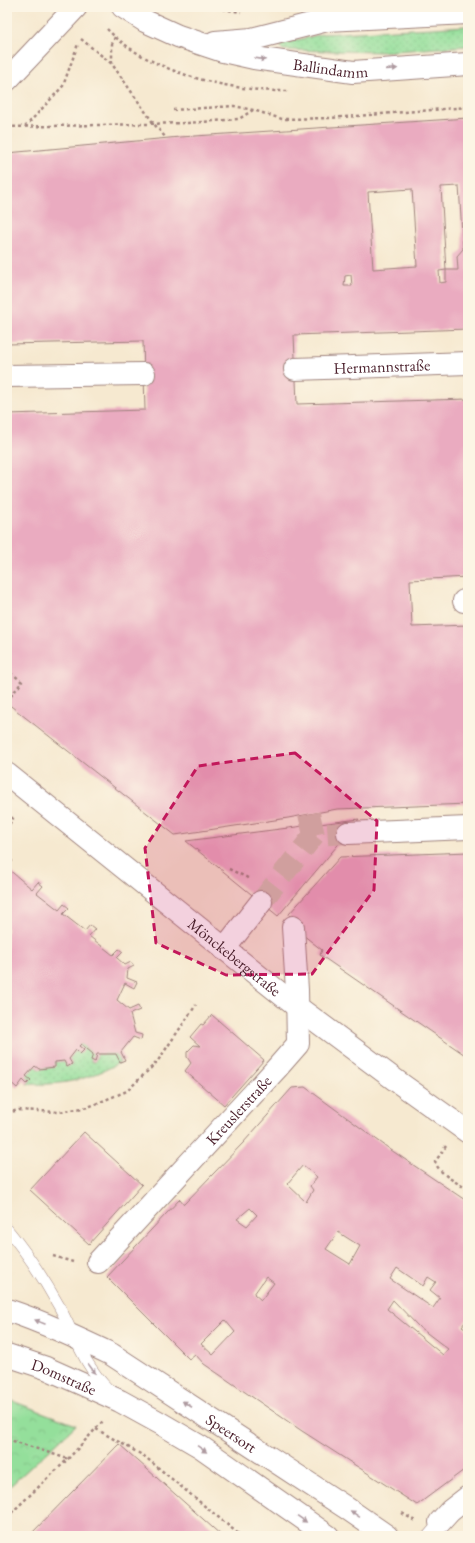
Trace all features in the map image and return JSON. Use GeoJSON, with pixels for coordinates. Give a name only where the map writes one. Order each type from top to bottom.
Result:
{"type":"FeatureCollection","features":[{"type":"Feature","properties":{"kind":"street"},"geometry":{"type":"LineString","coordinates":[[7,80],[76,7]]}},
{"type":"Feature","properties":{"kind":"street","name":"Ballindamm"},"geometry":{"type":"LineString","coordinates":[[125,8],[162,29],[223,51],[254,58],[353,72],[468,64]]}},
{"type":"Feature","properties":{"kind":"street","name":"Ballindamm"},"geometry":{"type":"LineString","coordinates":[[196,41],[217,42],[252,39],[327,20],[468,13]]}},
{"type":"Feature","properties":{"kind":"street","name":"Hermannstraße"},"geometry":{"type":"LineString","coordinates":[[296,369],[468,363]]}},
{"type":"Feature","properties":{"kind":"street"},"geometry":{"type":"LineString","coordinates":[[7,376],[144,374]]}},
{"type":"Feature","properties":{"kind":"street","name":"Mönckebergstraße"},"geometry":{"type":"LineString","coordinates":[[7,774],[296,1006],[468,1132]]}},
{"type":"Feature","properties":{"kind":"street"},"geometry":{"type":"LineString","coordinates":[[348,833],[468,828]]}},
{"type":"Feature","properties":{"kind":"street"},"geometry":{"type":"LineString","coordinates":[[224,949],[261,902]]}},
{"type":"Feature","properties":{"kind":"street","name":"Kreuslerstraße"},"geometry":{"type":"LineString","coordinates":[[98,1262],[298,1044],[296,1006],[297,990],[293,927]]}},
{"type":"Feature","properties":{"kind":"street"},"geometry":{"type":"LineString","coordinates":[[7,1310],[73,1335]]}},
{"type":"Feature","properties":{"kind":"street","name":"Speersort"},"geometry":{"type":"LineString","coordinates":[[73,1335],[111,1354],[387,1536]]}},
{"type":"Feature","properties":{"kind":"street","name":"Domstraße"},"geometry":{"type":"LineString","coordinates":[[7,1355],[46,1368],[120,1401]]}},
{"type":"Feature","properties":{"kind":"street","name":"Speersort"},"geometry":{"type":"LineString","coordinates":[[120,1401],[201,1448],[328,1536]]}},
{"type":"Feature","properties":{"kind":"street"},"geometry":{"type":"LineString","coordinates":[[434,1529],[450,1511],[468,1497]]}},
{"type":"Feature","properties":{"kind":"lane","name":"Speersort"},"geometry":{"type":"LineString","coordinates":[[7,1229],[48,1286],[84,1360],[101,1382],[120,1401]]}},
{"type":"Feature","properties":{"kind":"path"},"geometry":{"type":"LineString","coordinates":[[25,127],[63,86],[80,38]]}},
{"type":"Feature","properties":{"kind":"path"},"geometry":{"type":"LineString","coordinates":[[112,44],[112,64],[154,124],[166,138]]}},
{"type":"Feature","properties":{"kind":"path"},"geometry":{"type":"LineString","coordinates":[[173,110],[234,106],[282,119],[331,118],[468,107]]}},
{"type":"Feature","properties":{"kind":"path"},"geometry":{"type":"LineString","coordinates":[[7,127],[154,124],[239,119],[253,110]]}},
{"type":"Feature","properties":{"kind":"path"},"geometry":{"type":"LineString","coordinates":[[7,701],[22,682],[13,674]]}},
{"type":"Feature","properties":{"kind":"path"},"geometry":{"type":"LineString","coordinates":[[7,813],[13,819],[7,827]]}},
{"type":"Feature","properties":{"kind":"path"},"geometry":{"type":"LineString","coordinates":[[229,869],[256,882]]}},
{"type":"Feature","properties":{"kind":"path"},"geometry":{"type":"LineString","coordinates":[[7,1113],[19,1110],[59,1112],[88,1107],[127,1091],[156,1062],[196,1005]]}},
{"type":"Feature","properties":{"kind":"path"},"geometry":{"type":"LineString","coordinates":[[448,1143],[435,1162],[437,1167],[468,1190]]}},
{"type":"Feature","properties":{"kind":"path"},"geometry":{"type":"LineString","coordinates":[[7,1517],[68,1459],[120,1401]]}},
{"type":"Feature","properties":{"kind":"path"},"geometry":{"type":"LineString","coordinates":[[96,1429],[144,1456],[241,1536]]}},
{"type":"Feature","properties":{"kind":"path"},"geometry":{"type":"LineString","coordinates":[[7,1439],[68,1459]]}},
{"type":"Feature","properties":{"kind":"highlighted area"},"geometry":{"type":"Polygon","coordinates":[[[295,753],[377,821],[374,890],[312,974],[226,975],[156,943],[145,848],[198,766],[295,753]]]}},
{"type":"Feature","properties":{"kind":"green space"},"geometry":{"type":"Polygon","coordinates":[[[468,26],[468,46],[380,52],[283,50],[280,47],[281,44],[322,34],[468,26]]]}},
{"type":"Feature","properties":{"kind":"green space"},"geometry":{"type":"Polygon","coordinates":[[[81,1044],[93,1054],[91,1061],[95,1062],[97,1054],[116,1054],[120,1062],[98,1073],[76,1080],[52,1084],[27,1084],[31,1080],[26,1076],[35,1066],[39,1069],[54,1067],[55,1062],[64,1061],[67,1067],[72,1064],[69,1059],[76,1050],[80,1054],[83,1050],[79,1046],[81,1044]]]}},
{"type":"Feature","properties":{"kind":"green space"},"geometry":{"type":"Polygon","coordinates":[[[7,1399],[76,1425],[7,1489],[7,1399]]]}},
{"type":"Feature","properties":{"kind":"building"},"geometry":{"type":"Polygon","coordinates":[[[468,118],[468,329],[294,335],[297,404],[468,399],[468,577],[410,580],[412,627],[468,625],[468,804],[337,809],[175,835],[7,703],[7,414],[145,410],[143,341],[7,344],[7,153],[180,137],[468,118]],[[459,186],[441,187],[446,270],[458,270],[457,256],[463,249],[459,186]],[[412,189],[368,192],[373,269],[417,266],[412,189]],[[446,270],[439,271],[440,283],[446,282],[446,270]],[[351,275],[345,276],[344,286],[352,286],[351,275]]]}},
{"type":"Feature","properties":{"kind":"building"},"geometry":{"type":"Polygon","coordinates":[[[359,819],[278,916],[186,841],[359,819]]]}},
{"type":"Feature","properties":{"kind":"building"},"geometry":{"type":"Polygon","coordinates":[[[468,852],[468,1057],[320,955],[322,950],[293,927],[289,914],[340,857],[468,852]]]}},
{"type":"Feature","properties":{"kind":"building"},"geometry":{"type":"Polygon","coordinates":[[[7,856],[13,861],[7,867],[7,856]]]}},
{"type":"Feature","properties":{"kind":"building"},"geometry":{"type":"Polygon","coordinates":[[[7,868],[32,889],[38,882],[43,886],[37,893],[59,910],[64,904],[69,908],[63,914],[85,931],[90,925],[95,929],[89,936],[113,955],[119,949],[123,952],[117,958],[125,965],[131,962],[134,966],[128,969],[127,978],[137,982],[134,988],[125,983],[117,1000],[129,1010],[138,1006],[140,1010],[130,1014],[135,1033],[142,1035],[141,1040],[133,1037],[121,1052],[125,1060],[120,1062],[116,1054],[97,1054],[95,1062],[91,1060],[93,1054],[81,1044],[79,1046],[84,1050],[80,1054],[76,1050],[69,1059],[72,1064],[67,1067],[64,1061],[55,1062],[55,1067],[39,1069],[35,1066],[26,1076],[31,1080],[27,1084],[23,1080],[17,1088],[7,1079],[7,868]]]}},
{"type":"Feature","properties":{"kind":"building"},"geometry":{"type":"Polygon","coordinates":[[[212,1015],[264,1060],[224,1105],[185,1071],[191,1063],[187,1057],[187,1052],[194,1045],[200,1046],[190,1037],[201,1024],[203,1025],[212,1015]]]}},
{"type":"Feature","properties":{"kind":"building"},"geometry":{"type":"Polygon","coordinates":[[[305,1087],[391,1150],[468,1202],[468,1318],[462,1326],[468,1330],[468,1467],[417,1505],[302,1431],[204,1364],[195,1354],[189,1359],[107,1277],[180,1199],[184,1204],[243,1143],[292,1088],[305,1087]],[[303,1165],[287,1184],[306,1202],[313,1190],[310,1186],[317,1177],[303,1165]],[[250,1208],[237,1219],[247,1226],[257,1215],[250,1208]],[[338,1232],[326,1249],[350,1264],[360,1246],[338,1232]],[[397,1268],[390,1279],[433,1308],[440,1298],[430,1290],[436,1282],[428,1277],[423,1286],[397,1268]],[[266,1277],[254,1294],[261,1300],[274,1283],[266,1277]],[[393,1300],[387,1309],[443,1355],[448,1349],[419,1327],[393,1300]],[[225,1320],[201,1344],[213,1355],[235,1332],[225,1320]]]}},
{"type":"Feature","properties":{"kind":"building"},"geometry":{"type":"Polygon","coordinates":[[[84,1132],[142,1185],[89,1244],[30,1190],[84,1132]]]}},
{"type":"Feature","properties":{"kind":"building"},"geometry":{"type":"Polygon","coordinates":[[[119,1444],[222,1536],[29,1536],[119,1444]]]}},
{"type":"Feature","properties":{"kind":"tunnel"},"geometry":{"type":"LineString","coordinates":[[309,814],[314,835]]}},
{"type":"Feature","properties":{"kind":"tunnel"},"geometry":{"type":"LineString","coordinates":[[261,902],[314,835],[348,833]]}}]}
